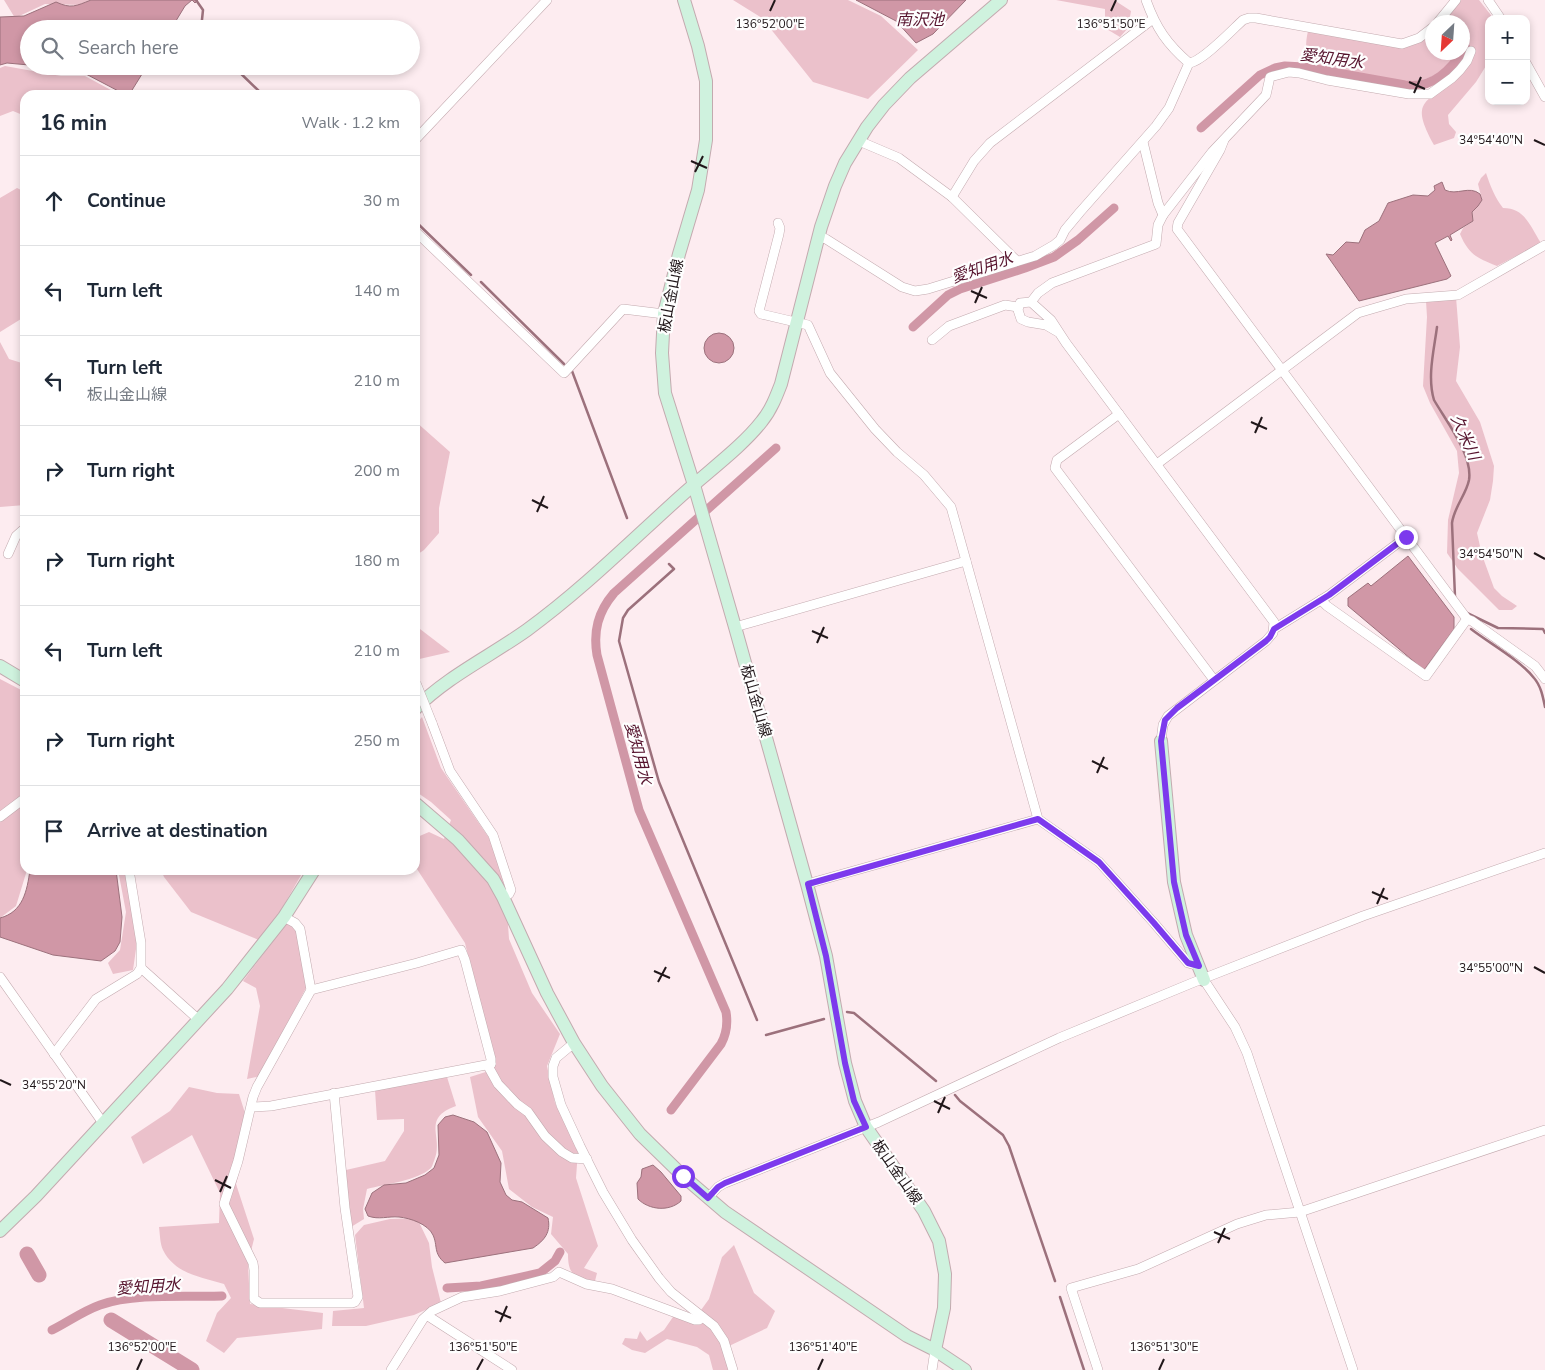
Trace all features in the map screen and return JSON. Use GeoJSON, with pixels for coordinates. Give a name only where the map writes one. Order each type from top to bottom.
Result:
{"type":"FeatureCollection","features":[{"type":"Feature","properties":{"kind":"street"},"geometry":{"type":"LineString","coordinates":[[420,135],[547,0]]}},
{"type":"Feature","properties":{"kind":"street","name":"板山金山線"},"geometry":{"type":"LineString","coordinates":[[684,0],[706,81],[706,140],[698,190],[664,314],[662,353],[665,393],[736,627],[808,884],[826,956],[845,1063],[854,1101],[866,1127],[919,1204],[939,1241],[945,1274],[945,1291],[944,1308],[935,1350]]}},
{"type":"Feature","properties":{"kind":"street"},"geometry":{"type":"LineString","coordinates":[[420,704],[454,676],[525,632],[553,610],[755,430],[769,411],[781,384],[826,208],[846,163],[874,117],[910,78],[1002,0]]}},
{"type":"Feature","properties":{"kind":"street"},"geometry":{"type":"LineString","coordinates":[[1146,0],[1153,19],[1162,34],[1189,63],[1194,63],[1202,58],[1243,20],[1249,18],[1402,44],[1419,38],[1425,33]]}},
{"type":"Feature","properties":{"kind":"street"},"geometry":{"type":"LineString","coordinates":[[1444,15],[1456,0]]}},
{"type":"Feature","properties":{"kind":"street"},"geometry":{"type":"LineString","coordinates":[[1488,0],[1498,15]]}},
{"type":"Feature","properties":{"kind":"street"},"geometry":{"type":"LineString","coordinates":[[952,197],[974,161],[990,143],[1153,19]]}},
{"type":"Feature","properties":{"kind":"street"},"geometry":{"type":"LineString","coordinates":[[1058,332],[1046,325],[1023,321],[1019,315],[1018,307],[1020,303],[1031,302],[1038,293],[1052,283],[1156,244],[1158,225],[1163,215],[1212,152],[1266,95],[1270,78],[1289,72],[1299,72],[1327,80],[1409,94],[1430,94],[1456,74],[1467,61],[1472,51]]}},
{"type":"Feature","properties":{"kind":"street"},"geometry":{"type":"LineString","coordinates":[[819,236],[902,287],[915,290],[928,289],[1035,256],[1060,240],[1065,230],[1080,212],[1144,142],[1169,108],[1189,63]]}},
{"type":"Feature","properties":{"kind":"street"},"geometry":{"type":"LineString","coordinates":[[1530,70],[1545,97]]}},
{"type":"Feature","properties":{"kind":"street"},"geometry":{"type":"LineString","coordinates":[[1224,140],[1178,223],[1177,229],[1467,619],[1535,666],[1545,679]]}},
{"type":"Feature","properties":{"kind":"street"},"geometry":{"type":"LineString","coordinates":[[859,141],[899,158],[952,197],[1017,261]]}},
{"type":"Feature","properties":{"kind":"street"},"geometry":{"type":"LineString","coordinates":[[1144,142],[1158,203],[1163,215]]}},
{"type":"Feature","properties":{"kind":"street"},"geometry":{"type":"LineString","coordinates":[[778,223],[780,228],[777,244],[759,310],[761,314],[808,325],[830,373],[875,429],[897,452],[924,475],[951,507],[1038,819],[1099,862],[1188,963],[1199,966]]}},
{"type":"Feature","properties":{"kind":"street"},"geometry":{"type":"LineString","coordinates":[[420,236],[564,373],[624,310],[664,314]]}},
{"type":"Feature","properties":{"kind":"street"},"geometry":{"type":"LineString","coordinates":[[1157,464],[1358,313],[1406,299],[1458,295],[1545,245]]}},
{"type":"Feature","properties":{"kind":"street"},"geometry":{"type":"LineString","coordinates":[[1031,302],[1050,320],[1274,622],[1274,629],[1266,641],[1168,716],[1163,725],[1161,741],[1174,882],[1186,935],[1204,980],[1234,1027],[1247,1053],[1353,1370]]}},
{"type":"Feature","properties":{"kind":"street"},"geometry":{"type":"LineString","coordinates":[[932,340],[949,326],[1006,304],[1018,307]]}},
{"type":"Feature","properties":{"kind":"street"},"geometry":{"type":"LineString","coordinates":[[1119,414],[1057,460],[1056,468],[1214,680]]}},
{"type":"Feature","properties":{"kind":"street"},"geometry":{"type":"LineString","coordinates":[[8,554],[16,536],[20,532]]}},
{"type":"Feature","properties":{"kind":"street"},"geometry":{"type":"LineString","coordinates":[[1274,629],[1322,600],[1406,537]]}},
{"type":"Feature","properties":{"kind":"street"},"geometry":{"type":"LineString","coordinates":[[736,627],[966,561]]}},
{"type":"Feature","properties":{"kind":"street"},"geometry":{"type":"LineString","coordinates":[[1322,600],[1327,606],[1426,676],[1467,619]]}},
{"type":"Feature","properties":{"kind":"street"},"geometry":{"type":"LineString","coordinates":[[0,666],[20,678]]}},
{"type":"Feature","properties":{"kind":"street"},"geometry":{"type":"LineString","coordinates":[[420,694],[450,771],[493,835],[511,890],[509,894],[503,897]]}},
{"type":"Feature","properties":{"kind":"street"},"geometry":{"type":"LineString","coordinates":[[0,817],[20,802]]}},
{"type":"Feature","properties":{"kind":"street"},"geometry":{"type":"LineString","coordinates":[[420,807],[440,822],[476,859],[492,879],[503,897],[547,993],[574,1043],[602,1086],[640,1134],[708,1198],[752,1232],[907,1336],[935,1350],[965,1370]]}},
{"type":"Feature","properties":{"kind":"street"},"geometry":{"type":"LineString","coordinates":[[808,884],[1038,819]]}},
{"type":"Feature","properties":{"kind":"street"},"geometry":{"type":"LineString","coordinates":[[708,1198],[718,1187],[725,1183],[866,1127],[1059,1038],[1192,983],[1204,980],[1363,916],[1545,853]]}},
{"type":"Feature","properties":{"kind":"street"},"geometry":{"type":"LineString","coordinates":[[54,1054],[96,999],[131,977],[141,968],[141,943],[130,875]]}},
{"type":"Feature","properties":{"kind":"street"},"geometry":{"type":"LineString","coordinates":[[0,1231],[36,1196],[244,969],[284,916],[311,875]]}},
{"type":"Feature","properties":{"kind":"street"},"geometry":{"type":"LineString","coordinates":[[284,916],[300,929],[311,990],[257,1087],[236,1169],[224,1204],[252,1263],[254,1270],[254,1299],[260,1304],[352,1303],[355,1302],[358,1296],[345,1208],[334,1093]]}},
{"type":"Feature","properties":{"kind":"street"},"geometry":{"type":"LineString","coordinates":[[311,990],[461,950],[492,1059],[491,1064],[488,1066],[498,1084],[528,1112],[545,1136],[562,1152],[572,1158],[587,1159]]}},
{"type":"Feature","properties":{"kind":"street"},"geometry":{"type":"LineString","coordinates":[[141,968],[199,1020]]}},
{"type":"Feature","properties":{"kind":"street"},"geometry":{"type":"LineString","coordinates":[[0,977],[103,1123]]}},
{"type":"Feature","properties":{"kind":"street"},"geometry":{"type":"LineString","coordinates":[[574,1043],[556,1058],[553,1066],[553,1077],[561,1105],[587,1159],[616,1217],[659,1278],[671,1292],[714,1326],[724,1341],[733,1370]]}},
{"type":"Feature","properties":{"kind":"street"},"geometry":{"type":"LineString","coordinates":[[252,1107],[270,1106],[491,1064]]}},
{"type":"Feature","properties":{"kind":"street"},"geometry":{"type":"LineString","coordinates":[[1098,1370],[1071,1288],[1138,1269],[1237,1224],[1266,1215],[1300,1212],[1545,1130]]}},
{"type":"Feature","properties":{"kind":"street"},"geometry":{"type":"LineString","coordinates":[[391,1370],[423,1318],[432,1311],[462,1297],[500,1291],[535,1282],[553,1277],[558,1272],[586,1284],[612,1289],[695,1320],[699,1320],[702,1317]]}},
{"type":"Feature","properties":{"kind":"street"},"geometry":{"type":"LineString","coordinates":[[428,1316],[512,1370]]}},
{"type":"Feature","properties":{"kind":"street"},"geometry":{"type":"LineString","coordinates":[[932,1370],[935,1350]]}},
{"type":"Feature","properties":{"kind":"shaded area"},"geometry":{"type":"Polygon","coordinates":[[[4,0],[90,0],[82,5],[45,4],[15,18],[4,0]]]}},
{"type":"Feature","properties":{"kind":"shaded area"},"geometry":{"type":"Polygon","coordinates":[[[733,0],[848,0],[881,16],[918,50],[868,99],[813,82],[762,18],[733,0]]]}},
{"type":"Feature","properties":{"kind":"shaded area"},"geometry":{"type":"Polygon","coordinates":[[[1056,0],[1114,0],[1131,11],[1128,28],[1120,37],[1105,28],[1105,9],[1056,0]]]}},
{"type":"Feature","properties":{"kind":"shaded area"},"geometry":{"type":"Polygon","coordinates":[[[1459,0],[1479,0],[1491,15],[1485,15],[1485,67],[1476,82],[1448,115],[1449,124],[1456,132],[1454,138],[1434,145],[1423,119],[1422,110],[1424,104],[1457,77],[1470,60],[1474,50],[1470,49],[1470,15],[1447,15],[1459,0]]]}},
{"type":"Feature","properties":{"kind":"shaded area"},"geometry":{"type":"Polygon","coordinates":[[[1308,31],[1392,45],[1425,35],[1425,60],[1453,60],[1441,71],[1429,78],[1404,82],[1313,65],[1308,57],[1306,40],[1308,31]]]}},
{"type":"Feature","properties":{"kind":"shaded area"},"geometry":{"type":"Polygon","coordinates":[[[5,66],[20,69],[20,75],[85,76],[111,90],[20,90],[20,114],[13,111],[0,116],[0,68],[5,66]]]}},
{"type":"Feature","properties":{"kind":"shaded area"},"geometry":{"type":"Polygon","coordinates":[[[1486,173],[1493,191],[1503,208],[1517,211],[1522,215],[1530,224],[1541,243],[1497,266],[1474,255],[1460,234],[1463,228],[1473,221],[1472,212],[1482,200],[1478,184],[1486,173]]]}},
{"type":"Feature","properties":{"kind":"shaded area"},"geometry":{"type":"Polygon","coordinates":[[[17,188],[20,190],[20,320],[0,332],[0,198],[17,188]]]}},
{"type":"Feature","properties":{"kind":"shaded area"},"geometry":{"type":"Polygon","coordinates":[[[1456,297],[1460,347],[1456,381],[1480,422],[1494,466],[1490,500],[1477,533],[1482,555],[1494,588],[1517,606],[1512,610],[1499,610],[1458,569],[1447,553],[1448,520],[1459,473],[1457,451],[1430,403],[1423,386],[1427,317],[1426,301],[1456,297]]]}},
{"type":"Feature","properties":{"kind":"shaded area"},"geometry":{"type":"Polygon","coordinates":[[[0,342],[9,359],[20,362],[20,505],[0,507],[0,342]]]}},
{"type":"Feature","properties":{"kind":"shaded area"},"geometry":{"type":"Polygon","coordinates":[[[420,425],[450,452],[439,508],[439,533],[420,553],[420,425]]]}},
{"type":"Feature","properties":{"kind":"shaded area"},"geometry":{"type":"Polygon","coordinates":[[[420,629],[450,652],[420,659],[420,629]]]}},
{"type":"Feature","properties":{"kind":"shaded area"},"geometry":{"type":"Polygon","coordinates":[[[0,679],[20,689],[20,875],[25,875],[16,906],[0,918],[0,679]]]}},
{"type":"Feature","properties":{"kind":"shaded area"},"geometry":{"type":"Polygon","coordinates":[[[422,717],[441,768],[489,838],[505,882],[509,939],[532,993],[560,1034],[547,1066],[555,1103],[578,1151],[576,1178],[598,1246],[584,1268],[597,1273],[595,1281],[582,1278],[571,1271],[568,1254],[551,1234],[553,1217],[532,1207],[509,1189],[502,1151],[478,1117],[470,1077],[495,1069],[465,943],[420,874],[420,836],[429,832],[444,839],[451,820],[420,794],[420,719],[422,717]]]}},
{"type":"Feature","properties":{"kind":"shaded area"},"geometry":{"type":"Polygon","coordinates":[[[119,875],[128,875],[137,942],[133,970],[113,974],[108,963],[120,950],[126,912],[119,875]]]}},
{"type":"Feature","properties":{"kind":"shaded area"},"geometry":{"type":"Polygon","coordinates":[[[163,875],[301,875],[273,924],[259,940],[191,912],[163,875]]]}},
{"type":"Feature","properties":{"kind":"shaded area"},"geometry":{"type":"Polygon","coordinates":[[[286,924],[291,924],[297,929],[308,984],[260,1076],[247,1079],[260,1006],[256,988],[243,981],[286,924]]]}},
{"type":"Feature","properties":{"kind":"shaded area"},"geometry":{"type":"Polygon","coordinates":[[[447,1077],[456,1106],[445,1111],[436,1123],[437,1152],[431,1167],[418,1176],[367,1189],[363,1209],[364,1219],[351,1227],[346,1170],[385,1161],[404,1131],[404,1119],[377,1120],[375,1090],[447,1077]]]}},
{"type":"Feature","properties":{"kind":"shaded area"},"geometry":{"type":"Polygon","coordinates":[[[189,1087],[217,1093],[239,1094],[250,1129],[236,1184],[254,1239],[248,1263],[250,1304],[323,1313],[322,1329],[237,1338],[224,1353],[206,1341],[217,1313],[231,1298],[224,1284],[189,1273],[174,1264],[163,1250],[159,1227],[219,1223],[220,1193],[192,1135],[143,1164],[131,1137],[170,1111],[189,1087]]]}},
{"type":"Feature","properties":{"kind":"shaded area"},"geometry":{"type":"Polygon","coordinates":[[[417,1218],[429,1243],[432,1267],[441,1303],[414,1315],[366,1326],[332,1326],[333,1311],[364,1308],[355,1235],[364,1225],[390,1219],[417,1218]]]}},
{"type":"Feature","properties":{"kind":"shaded area"},"geometry":{"type":"Polygon","coordinates":[[[734,1245],[754,1293],[775,1311],[767,1328],[729,1346],[725,1359],[729,1370],[713,1370],[709,1355],[697,1347],[667,1339],[645,1353],[632,1350],[622,1344],[625,1338],[637,1339],[640,1331],[647,1341],[664,1330],[673,1317],[696,1317],[709,1299],[722,1257],[734,1245]]]}},
{"type":"Feature","properties":{"kind":"water"},"geometry":{"type":"Polygon","coordinates":[[[91,0],[192,0],[185,6],[176,20],[20,20],[20,64],[7,63],[0,65],[0,17],[24,16],[56,2],[74,6],[91,0]]]}},
{"type":"Feature","properties":{"kind":"water","name":"南沢池"},"geometry":{"type":"Polygon","coordinates":[[[856,0],[966,0],[933,34],[916,43],[896,21],[856,0]]]}},
{"type":"Feature","properties":{"kind":"water"},"geometry":{"type":"Polygon","coordinates":[[[88,75],[141,75],[132,90],[116,90],[88,75]]]}},
{"type":"Feature","properties":{"kind":"water"},"geometry":{"type":"Polygon","coordinates":[[[1442,182],[1445,190],[1449,192],[1472,190],[1480,194],[1482,200],[1472,212],[1473,221],[1450,235],[1451,241],[1448,236],[1435,243],[1451,276],[1447,279],[1359,301],[1326,254],[1333,255],[1346,242],[1359,243],[1365,230],[1379,221],[1388,203],[1413,195],[1428,196],[1435,190],[1434,186],[1442,182]]]}},
{"type":"Feature","properties":{"kind":"water"},"geometry":{"type":"Polygon","coordinates":[[[719,333],[730,337],[734,348],[730,359],[719,363],[708,359],[704,348],[708,337],[719,333]]]}},
{"type":"Feature","properties":{"kind":"water"},"geometry":{"type":"Polygon","coordinates":[[[1408,556],[1454,617],[1454,629],[1424,670],[1348,606],[1348,598],[1368,583],[1371,586],[1408,556]]]}},
{"type":"Feature","properties":{"kind":"water"},"geometry":{"type":"Polygon","coordinates":[[[29,875],[117,875],[122,917],[120,942],[115,951],[101,961],[53,955],[0,937],[0,918],[8,915],[19,906],[29,875]]]}},
{"type":"Feature","properties":{"kind":"water"},"geometry":{"type":"Polygon","coordinates":[[[453,1115],[474,1122],[487,1132],[501,1163],[500,1182],[506,1195],[512,1200],[522,1202],[548,1218],[548,1232],[541,1242],[533,1248],[445,1263],[437,1253],[431,1231],[423,1225],[403,1218],[376,1218],[368,1216],[365,1209],[372,1193],[384,1185],[406,1183],[425,1175],[434,1168],[439,1155],[438,1125],[445,1117],[453,1115]]]}},
{"type":"Feature","properties":{"kind":"water"},"geometry":{"type":"Polygon","coordinates":[[[653,1165],[681,1196],[681,1201],[676,1205],[659,1208],[648,1206],[638,1199],[637,1183],[641,1177],[642,1169],[653,1165]]]}},
{"type":"Feature","properties":{"kind":"waterway"},"geometry":{"type":"LineString","coordinates":[[196,0],[203,10],[202,20]]}},
{"type":"Feature","properties":{"kind":"waterway","name":"愛知用水"},"geometry":{"type":"LineString","coordinates":[[1201,128],[1260,75],[1275,68],[1285,66],[1304,67],[1405,85],[1415,85],[1433,81],[1457,60]]}},
{"type":"Feature","properties":{"kind":"waterway"},"geometry":{"type":"LineString","coordinates":[[242,75],[258,90]]}},
{"type":"Feature","properties":{"kind":"waterway","name":"愛知用水"},"geometry":{"type":"LineString","coordinates":[[913,327],[948,295],[960,289],[1054,257],[1078,240],[1114,208]]}},
{"type":"Feature","properties":{"kind":"waterway"},"geometry":{"type":"LineString","coordinates":[[420,226],[471,275]]}},
{"type":"Feature","properties":{"kind":"waterway"},"geometry":{"type":"LineString","coordinates":[[481,282],[564,364]]}},
{"type":"Feature","properties":{"kind":"waterway","name":"久米川"},"geometry":{"type":"LineString","coordinates":[[1437,327],[1431,382],[1434,400],[1463,449],[1469,470],[1469,480],[1452,523],[1455,597]]}},
{"type":"Feature","properties":{"kind":"waterway"},"geometry":{"type":"LineString","coordinates":[[572,371],[627,518]]}},
{"type":"Feature","properties":{"kind":"waterway","name":"愛知用水"},"geometry":{"type":"LineString","coordinates":[[671,1110],[721,1044],[725,1036],[726,1012],[639,810],[597,655],[596,630],[604,607],[614,593],[776,448]]}},
{"type":"Feature","properties":{"kind":"waterway"},"geometry":{"type":"LineString","coordinates":[[669,564],[674,569],[628,610],[623,618],[619,641],[659,782],[757,1020]]}},
{"type":"Feature","properties":{"kind":"waterway"},"geometry":{"type":"LineString","coordinates":[[1467,613],[1498,628],[1543,629],[1545,633]]}},
{"type":"Feature","properties":{"kind":"waterway","name":"久米川"},"geometry":{"type":"LineString","coordinates":[[1471,629],[1513,658],[1528,671],[1538,684],[1545,707]]}},
{"type":"Feature","properties":{"kind":"waterway"},"geometry":{"type":"LineString","coordinates":[[847,1012],[854,1013],[936,1081]]}},
{"type":"Feature","properties":{"kind":"waterway"},"geometry":{"type":"LineString","coordinates":[[766,1035],[824,1019]]}},
{"type":"Feature","properties":{"kind":"waterway"},"geometry":{"type":"LineString","coordinates":[[955,1095],[1003,1135],[1009,1146],[1055,1281]]}},
{"type":"Feature","properties":{"kind":"waterway","name":"愛知用水"},"geometry":{"type":"LineString","coordinates":[[447,1288],[481,1286],[540,1273],[555,1261],[560,1252]]}},
{"type":"Feature","properties":{"kind":"waterway"},"geometry":{"type":"LineString","coordinates":[[27,1254],[39,1275]]}},
{"type":"Feature","properties":{"kind":"waterway","name":"愛知用水"},"geometry":{"type":"LineString","coordinates":[[52,1330],[88,1310],[113,1301],[144,1297],[222,1296]]}},
{"type":"Feature","properties":{"kind":"waterway"},"geometry":{"type":"LineString","coordinates":[[1060,1297],[1084,1370]]}},
{"type":"Feature","properties":{"kind":"waterway"},"geometry":{"type":"LineString","coordinates":[[111,1320],[192,1370]]}},
{"type":"Feature","properties":{"kind":"route"},"geometry":{"type":"LineString","coordinates":[[683,1176],[708,1198],[718,1187],[725,1183],[866,1127],[854,1101],[845,1063],[826,956],[808,884],[1038,819],[1099,862],[1188,963],[1199,966],[1186,935],[1174,882],[1161,741],[1165,720],[1177,708],[1266,641],[1274,629],[1322,600],[1406,537]]}}]}
